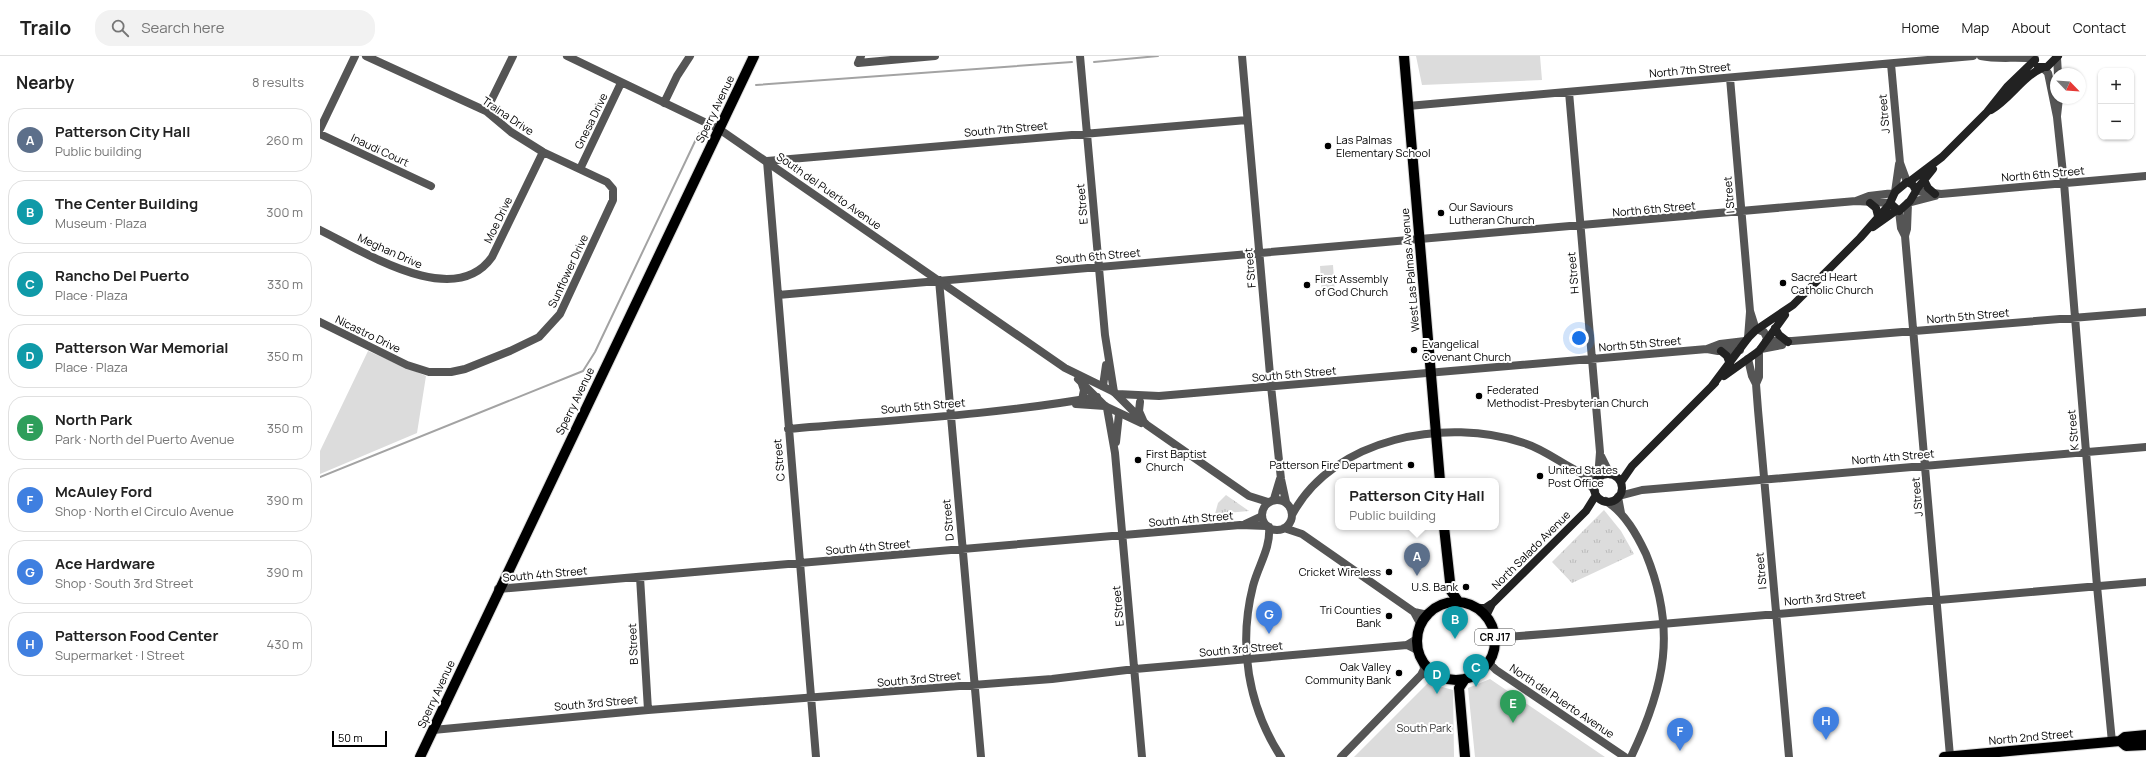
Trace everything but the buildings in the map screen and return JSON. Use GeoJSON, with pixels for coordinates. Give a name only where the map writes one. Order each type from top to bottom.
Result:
{"type":"FeatureCollection","features":[{"type":"Feature","properties":{"kind":"main road","name":"Sperry Avenue"},"geometry":{"type":"LineString","coordinates":[[420,757],[498,589],[754,56]]}},
{"type":"Feature","properties":{"kind":"main road","name":"West Las Palmas Avenue"},"geometry":{"type":"LineString","coordinates":[[1404,56],[1440,478]]}},
{"type":"Feature","properties":{"kind":"main road"},"geometry":{"type":"LineString","coordinates":[[1987,112],[2005,100],[2030,76],[2042,68],[2050,66],[2058,57]]}},
{"type":"Feature","properties":{"kind":"main road"},"geometry":{"type":"LineString","coordinates":[[2035,58],[2036,65],[2042,68]]}},
{"type":"Feature","properties":{"kind":"main road"},"geometry":{"type":"LineString","coordinates":[[1860,238],[1908,203],[1916,190],[1942,157],[1987,112],[2003,91],[2035,58]]}},
{"type":"Feature","properties":{"kind":"main road"},"geometry":{"type":"LineString","coordinates":[[1712,386],[1760,350],[1793,305],[1860,238],[1890,203],[1895,192],[1942,157]]}},
{"type":"Feature","properties":{"kind":"main road"},"geometry":{"type":"LineString","coordinates":[[1924,180],[1928,188],[1938,194]]}},
{"type":"Feature","properties":{"kind":"main road"},"geometry":{"type":"LineString","coordinates":[[1908,182],[1916,190]]}},
{"type":"Feature","properties":{"kind":"main road"},"geometry":{"type":"LineString","coordinates":[[1870,203],[1876,208],[1878,216]]}},
{"type":"Feature","properties":{"kind":"main road"},"geometry":{"type":"LineString","coordinates":[[1890,203],[1898,210]]}},
{"type":"Feature","properties":{"kind":"main road"},"geometry":{"type":"LineString","coordinates":[[1621,483],[1632,466],[1712,386],[1730,364],[1746,340],[1793,305]]}},
{"type":"Feature","properties":{"kind":"main road"},"geometry":{"type":"LineString","coordinates":[[1775,328],[1779,335],[1790,342]]}},
{"type":"Feature","properties":{"kind":"main road"},"geometry":{"type":"LineString","coordinates":[[1721,351],[1727,356],[1730,364]]}},
{"type":"Feature","properties":{"kind":"main road"},"geometry":{"type":"LineString","coordinates":[[1611,474],[1621,483],[1622,489],[1618,497],[1604,501],[1595,493],[1598,479],[1611,474],[1622,472],[1632,466]]}},
{"type":"Feature","properties":{"kind":"main road","name":"North Salado Avenue"},"geometry":{"type":"LineString","coordinates":[[1586,511],[1595,493]]}},
{"type":"Feature","properties":{"kind":"main road","name":"North Salado Avenue"},"geometry":{"type":"LineString","coordinates":[[1478,608],[1485,608],[1492,604],[1586,511],[1604,501]]}},
{"type":"Feature","properties":{"kind":"main road"},"geometry":{"type":"LineString","coordinates":[[1444,530],[1450,591],[1445,603]]}},
{"type":"Feature","properties":{"kind":"main road"},"geometry":{"type":"LineString","coordinates":[[1450,591],[1458,602]]}},
{"type":"Feature","properties":{"kind":"main road","name":"CR J17"},"geometry":{"type":"LineString","coordinates":[[1458,602],[1478,608],[1486,616],[1495,638],[1491,658],[1484,668],[1465,679],[1452,679],[1434,673],[1423,661],[1419,651],[1418,639],[1421,626],[1428,615],[1445,603],[1458,602]]}},
{"type":"Feature","properties":{"kind":"main road","name":"North Salado Avenue"},"geometry":{"type":"LineString","coordinates":[[1486,616],[1492,604]]}},
{"type":"Feature","properties":{"kind":"main road","name":"CR J17"},"geometry":{"type":"LineString","coordinates":[[1452,679],[1460,688]]}},
{"type":"Feature","properties":{"kind":"main road"},"geometry":{"type":"LineString","coordinates":[[1465,679],[1460,688],[1465,757]]}},
{"type":"Feature","properties":{"kind":"main road","name":"North 2nd Street"},"geometry":{"type":"LineString","coordinates":[[1944,757],[2116,741],[2125,737],[2146,735]]}},
{"type":"Feature","properties":{"kind":"main road","name":"North 2nd Street"},"geometry":{"type":"LineString","coordinates":[[2116,741],[2126,746],[2146,745]]}},
{"type":"Feature","properties":{"kind":"street"},"geometry":{"type":"LineString","coordinates":[[320,129],[355,56]]}},
{"type":"Feature","properties":{"kind":"street","name":"Traina Drive"},"geometry":{"type":"LineString","coordinates":[[366,56],[486,111],[511,132],[543,152],[607,182],[613,189]]}},
{"type":"Feature","properties":{"kind":"street"},"geometry":{"type":"LineString","coordinates":[[486,111],[513,56]]}},
{"type":"Feature","properties":{"kind":"street","name":"South del Puerto Avenue"},"geometry":{"type":"LineString","coordinates":[[567,56],[719,129],[768,161],[1065,368],[1079,379],[1106,407],[1150,428],[1249,496],[1262,514]]}},
{"type":"Feature","properties":{"kind":"street"},"geometry":{"type":"LineString","coordinates":[[664,103],[677,76],[690,56]]}},
{"type":"Feature","properties":{"kind":"street"},"geometry":{"type":"LineString","coordinates":[[859,59],[935,56]]}},
{"type":"Feature","properties":{"kind":"street","name":"E Street"},"geometry":{"type":"LineString","coordinates":[[1080,56],[1106,351],[1116,393]]}},
{"type":"Feature","properties":{"kind":"street","name":"F Street"},"geometry":{"type":"LineString","coordinates":[[1242,56],[1271,386],[1281,479],[1287,503]]}},
{"type":"Feature","properties":{"kind":"street","name":"North 7th Street"},"geometry":{"type":"LineString","coordinates":[[1408,106],[1973,56]]}},
{"type":"Feature","properties":{"kind":"street"},"geometry":{"type":"LineString","coordinates":[[1981,56],[1998,58],[2035,58]]}},
{"type":"Feature","properties":{"kind":"street"},"geometry":{"type":"LineString","coordinates":[[2058,57],[2058,68]]}},
{"type":"Feature","properties":{"kind":"street","name":"J Street"},"geometry":{"type":"LineString","coordinates":[[1891,64],[1900,163],[1895,192]]}},
{"type":"Feature","properties":{"kind":"street","name":"K Street"},"geometry":{"type":"LineString","coordinates":[[2042,68],[2048,73],[2056,117],[2064,183],[2097,586],[2116,741]]}},
{"type":"Feature","properties":{"kind":"street","name":"I Street"},"geometry":{"type":"LineString","coordinates":[[1730,78],[1750,311],[1746,340]]}},
{"type":"Feature","properties":{"kind":"street","name":"Gnesa Drive"},"geometry":{"type":"LineString","coordinates":[[580,169],[621,83]]}},
{"type":"Feature","properties":{"kind":"street","name":"H Street"},"geometry":{"type":"LineString","coordinates":[[1569,92],[1600,452],[1598,479]]}},
{"type":"Feature","properties":{"kind":"street","name":"K Street"},"geometry":{"type":"LineString","coordinates":[[2056,117],[2058,104]]}},
{"type":"Feature","properties":{"kind":"street","name":"South 7th Street"},"geometry":{"type":"LineString","coordinates":[[768,161],[1247,120]]}},
{"type":"Feature","properties":{"kind":"street","name":"Inaudi Court"},"geometry":{"type":"LineString","coordinates":[[320,134],[431,186]]}},
{"type":"Feature","properties":{"kind":"street","name":"Moe Drive"},"geometry":{"type":"LineString","coordinates":[[455,278],[476,272],[487,264],[492,257],[543,152]]}},
{"type":"Feature","properties":{"kind":"street","name":"C Street"},"geometry":{"type":"LineString","coordinates":[[768,161],[788,429],[816,757]]}},
{"type":"Feature","properties":{"kind":"street","name":"J Street"},"geometry":{"type":"LineString","coordinates":[[1900,163],[1908,182]]}},
{"type":"Feature","properties":{"kind":"street","name":"North 6th Street"},"geometry":{"type":"LineString","coordinates":[[1908,203],[1938,194],[2146,176]]}},
{"type":"Feature","properties":{"kind":"street","name":"Sunflower Drive"},"geometry":{"type":"LineString","coordinates":[[407,365],[438,373],[465,369],[530,343],[548,330],[560,314],[613,200],[613,189]]}},
{"type":"Feature","properties":{"kind":"street","name":"North 6th Street"},"geometry":{"type":"LineString","coordinates":[[1916,190],[1938,194]]}},
{"type":"Feature","properties":{"kind":"street"},"geometry":{"type":"LineString","coordinates":[[1856,201],[1869,196],[1895,192]]}},
{"type":"Feature","properties":{"kind":"street","name":"North 6th Street"},"geometry":{"type":"LineString","coordinates":[[1419,240],[1856,201],[1890,203]]}},
{"type":"Feature","properties":{"kind":"street","name":"J Street"},"geometry":{"type":"LineString","coordinates":[[1908,203],[1905,236],[1950,756]]}},
{"type":"Feature","properties":{"kind":"street","name":"J Street"},"geometry":{"type":"LineString","coordinates":[[1898,210],[1901,228],[1905,236]]}},
{"type":"Feature","properties":{"kind":"street","name":"Meghan Drive"},"geometry":{"type":"LineString","coordinates":[[320,230],[416,275],[436,279],[455,278]]}},
{"type":"Feature","properties":{"kind":"street","name":"South 6th Street"},"geometry":{"type":"LineString","coordinates":[[778,295],[1419,240]]}},
{"type":"Feature","properties":{"kind":"street","name":"D Street"},"geometry":{"type":"LineString","coordinates":[[939,280],[949,415],[981,757]]}},
{"type":"Feature","properties":{"kind":"street","name":"I Street"},"geometry":{"type":"LineString","coordinates":[[1750,311],[1758,330]]}},
{"type":"Feature","properties":{"kind":"street","name":"North 5th Street"},"geometry":{"type":"LineString","coordinates":[[1766,340],[1790,342],[2146,312]]}},
{"type":"Feature","properties":{"kind":"street","name":"Nicastro Drive"},"geometry":{"type":"LineString","coordinates":[[320,322],[407,365]]}},
{"type":"Feature","properties":{"kind":"street"},"geometry":{"type":"LineString","coordinates":[[1758,330],[1764,332],[1766,340]]}},
{"type":"Feature","properties":{"kind":"street","name":"North 5th Street"},"geometry":{"type":"LineString","coordinates":[[1707,349],[1720,344],[1746,340]]}},
{"type":"Feature","properties":{"kind":"street","name":"North 5th Street"},"geometry":{"type":"LineString","coordinates":[[1760,350],[1790,342]]}},
{"type":"Feature","properties":{"kind":"street","name":"North 5th Street"},"geometry":{"type":"LineString","coordinates":[[1431,373],[1707,349],[1739,351]]}},
{"type":"Feature","properties":{"kind":"street","name":"I Street"},"geometry":{"type":"LineString","coordinates":[[1756,384],[1759,377],[1760,350]]}},
{"type":"Feature","properties":{"kind":"street","name":"E Street"},"geometry":{"type":"LineString","coordinates":[[1103,386],[1106,351]]}},
{"type":"Feature","properties":{"kind":"street"},"geometry":{"type":"LineString","coordinates":[[1739,351],[1748,359]]}},
{"type":"Feature","properties":{"kind":"street","name":"I Street"},"geometry":{"type":"LineString","coordinates":[[1748,359],[1752,376],[1756,384],[1789,757]]}},
{"type":"Feature","properties":{"kind":"street","name":"South del Puerto Avenue"},"geometry":{"type":"LineString","coordinates":[[1065,368],[1116,393],[1150,428]]}},
{"type":"Feature","properties":{"kind":"street","name":"South 5th Street"},"geometry":{"type":"LineString","coordinates":[[1116,393],[1159,396],[1431,373]]}},
{"type":"Feature","properties":{"kind":"street"},"geometry":{"type":"LineString","coordinates":[[1079,379],[1084,390],[1082,400]]}},
{"type":"Feature","properties":{"kind":"street"},"geometry":{"type":"LineString","coordinates":[[1096,396],[1103,386]]}},
{"type":"Feature","properties":{"kind":"street","name":"South 5th Street"},"geometry":{"type":"LineString","coordinates":[[788,429],[1060,404],[1096,396]]}},
{"type":"Feature","properties":{"kind":"street","name":"South 5th Street"},"geometry":{"type":"LineString","coordinates":[[1127,405],[1159,396]]}},
{"type":"Feature","properties":{"kind":"street"},"geometry":{"type":"LineString","coordinates":[[1140,402],[1139,412],[1150,428]]}},
{"type":"Feature","properties":{"kind":"street","name":"South 5th Street"},"geometry":{"type":"LineString","coordinates":[[1060,404],[1106,407]]}},
{"type":"Feature","properties":{"kind":"street"},"geometry":{"type":"LineString","coordinates":[[1119,414],[1127,405]]}},
{"type":"Feature","properties":{"kind":"street","name":"E Street"},"geometry":{"type":"LineString","coordinates":[[1106,407],[1115,453],[1142,757]]}},
{"type":"Feature","properties":{"kind":"street","name":"E Street"},"geometry":{"type":"LineString","coordinates":[[1115,453],[1119,414]]}},
{"type":"Feature","properties":{"kind":"street"},"geometry":{"type":"LineString","coordinates":[[1280,757],[1259,714],[1246,660],[1246,620],[1249,602],[1253,584],[1266,550],[1269,537],[1268,527],[1262,514],[1271,501],[1287,503],[1307,493],[1334,469],[1366,451],[1404,437],[1436,431],[1472,431],[1508,438],[1550,454],[1580,472],[1598,479]]}},
{"type":"Feature","properties":{"kind":"street","name":"North 4th Street"},"geometry":{"type":"LineString","coordinates":[[1618,497],[1642,490],[2146,447]]}},
{"type":"Feature","properties":{"kind":"street","name":"H Street"},"geometry":{"type":"LineString","coordinates":[[1600,452],[1611,474]]}},
{"type":"Feature","properties":{"kind":"street"},"geometry":{"type":"LineString","coordinates":[[1580,472],[1595,493]]}},
{"type":"Feature","properties":{"kind":"street","name":"F Street"},"geometry":{"type":"LineString","coordinates":[[1271,501],[1281,479]]}},
{"type":"Feature","properties":{"kind":"street","name":"North 4th Street"},"geometry":{"type":"LineString","coordinates":[[1621,483],[1642,490]]}},
{"type":"Feature","properties":{"kind":"street"},"geometry":{"type":"LineString","coordinates":[[1266,550],[1292,517],[1307,493]]}},
{"type":"Feature","properties":{"kind":"street","name":"South del Puerto Avenue"},"geometry":{"type":"LineString","coordinates":[[1249,496],[1271,501]]}},
{"type":"Feature","properties":{"kind":"street"},"geometry":{"type":"LineString","coordinates":[[1618,497],[1621,514]]}},
{"type":"Feature","properties":{"kind":"street"},"geometry":{"type":"LineString","coordinates":[[1604,501],[1621,514],[1639,540],[1650,566],[1659,594],[1663,623],[1664,654],[1658,690],[1650,716],[1631,757]]}},
{"type":"Feature","properties":{"kind":"street"},"geometry":{"type":"LineString","coordinates":[[1287,503],[1292,517],[1302,534]]}},
{"type":"Feature","properties":{"kind":"street","name":"South 4th Street"},"geometry":{"type":"LineString","coordinates":[[1240,525],[1262,514]]}},
{"type":"Feature","properties":{"kind":"street","name":"South 4th Street"},"geometry":{"type":"LineString","coordinates":[[498,589],[1240,525],[1268,527]]}},
{"type":"Feature","properties":{"kind":"street"},"geometry":{"type":"LineString","coordinates":[[1268,527],[1302,534],[1414,612],[1428,615]]}},
{"type":"Feature","properties":{"kind":"street","name":"B Street"},"geometry":{"type":"LineString","coordinates":[[640,577],[648,710]]}},
{"type":"Feature","properties":{"kind":"street","name":"North 3rd Street"},"geometry":{"type":"LineString","coordinates":[[1495,638],[2146,582]]}},
{"type":"Feature","properties":{"kind":"street"},"geometry":{"type":"LineString","coordinates":[[1414,612],[1421,626]]}},
{"type":"Feature","properties":{"kind":"street","name":"South 3rd Street"},"geometry":{"type":"LineString","coordinates":[[432,730],[648,710],[974,686],[1135,669],[1407,645],[1418,639]]}},
{"type":"Feature","properties":{"kind":"street"},"geometry":{"type":"LineString","coordinates":[[1407,645],[1419,651]]}},
{"type":"Feature","properties":{"kind":"street","name":"North del Puerto Avenue"},"geometry":{"type":"LineString","coordinates":[[1491,658],[1491,665],[1496,670],[1615,754],[1625,757]]}},
{"type":"Feature","properties":{"kind":"street"},"geometry":{"type":"LineString","coordinates":[[1341,757],[1421,675],[1424,669],[1423,661]]}},
{"type":"Feature","properties":{"kind":"street","name":"North del Puerto Avenue"},"geometry":{"type":"LineString","coordinates":[[1484,668],[1496,670]]}},
{"type":"Feature","properties":{"kind":"street"},"geometry":{"type":"LineString","coordinates":[[1421,675],[1426,673],[1434,673]]}},
{"type":"Feature","properties":{"kind":"green space"},"geometry":{"type":"Polygon","coordinates":[[[1416,56],[1540,56],[1542,80],[1422,85],[1416,56]]]}},
{"type":"Feature","properties":{"kind":"green space"},"geometry":{"type":"Polygon","coordinates":[[[1333,265],[1335,293],[1322,294],[1320,266],[1333,265]]]}},
{"type":"Feature","properties":{"kind":"green space"},"geometry":{"type":"Polygon","coordinates":[[[368,351],[426,376],[417,433],[320,474],[320,451],[368,351]]]}},
{"type":"Feature","properties":{"kind":"green space"},"geometry":{"type":"Polygon","coordinates":[[[1226,495],[1249,511],[1215,514],[1218,503],[1226,495]]]}},
{"type":"Feature","properties":{"kind":"green space"},"geometry":{"type":"Polygon","coordinates":[[[1604,510],[1621,531],[1634,554],[1572,583],[1552,562],[1604,510]]]}},
{"type":"Feature","properties":{"kind":"green space"},"geometry":{"type":"Polygon","coordinates":[[[1490,679],[1605,757],[1475,757],[1468,688],[1490,679]]]}},
{"type":"Feature","properties":{"kind":"green space","name":"South Park"},"geometry":{"type":"Polygon","coordinates":[[[1428,683],[1453,690],[1454,757],[1354,757],[1428,683]]]}},
{"type":"Feature","properties":{"kind":"waterway"},"geometry":{"type":"LineString","coordinates":[[1094,62],[1158,56]]}},
{"type":"Feature","properties":{"kind":"waterway"},"geometry":{"type":"LineString","coordinates":[[756,85],[1072,62]]}},
{"type":"Feature","properties":{"kind":"waterway"},"geometry":{"type":"LineString","coordinates":[[320,477],[583,371],[595,352],[699,133]]}},
{"type":"Feature","properties":{"kind":"place","name":"Las Palmas Elementary School"},"geometry":{"type":"Point","coordinates":[1328,146]}},
{"type":"Feature","properties":{"kind":"place","name":"Our Saviours Lutheran Church"},"geometry":{"type":"Point","coordinates":[1441,213]}},
{"type":"Feature","properties":{"kind":"place","name":"Sacred Heart Catholic Church"},"geometry":{"type":"Point","coordinates":[1783,283]}},
{"type":"Feature","properties":{"kind":"place","name":"First Assembly of God Church"},"geometry":{"type":"Point","coordinates":[1307,285]}},
{"type":"Feature","properties":{"kind":"place","name":"Evangelical Covenant Church"},"geometry":{"type":"Point","coordinates":[1414,350]}},
{"type":"Feature","properties":{"kind":"place","name":"Federated Methodist-Presbyterian Church"},"geometry":{"type":"Point","coordinates":[1479,396]}},
{"type":"Feature","properties":{"kind":"place","name":"First Baptist Church"},"geometry":{"type":"Point","coordinates":[1138,460]}},
{"type":"Feature","properties":{"kind":"place","name":"Patterson Fire Department"},"geometry":{"type":"Point","coordinates":[1411,465]}},
{"type":"Feature","properties":{"kind":"place","name":"United States Post Office"},"geometry":{"type":"Point","coordinates":[1540,476]}},
{"type":"Feature","properties":{"kind":"place","name":"Cricket Wireless"},"geometry":{"type":"Point","coordinates":[1389,572]}},
{"type":"Feature","properties":{"kind":"place","name":"Patterson City Hall"},"geometry":{"type":"Point","coordinates":[1417,576]}},
{"type":"Feature","properties":{"kind":"place","name":"U.S. Bank"},"geometry":{"type":"Point","coordinates":[1466,587]}},
{"type":"Feature","properties":{"kind":"place","name":"Tri Counties Bank"},"geometry":{"type":"Point","coordinates":[1389,616]}},
{"type":"Feature","properties":{"kind":"place","name":"Ace Hardware"},"geometry":{"type":"Point","coordinates":[1269,634]}},
{"type":"Feature","properties":{"kind":"place","name":"The Center Building"},"geometry":{"type":"Point","coordinates":[1455,639]}},
{"type":"Feature","properties":{"kind":"place","name":"Oak Valley Community Bank"},"geometry":{"type":"Point","coordinates":[1399,673]}},
{"type":"Feature","properties":{"kind":"place","name":"Rancho Del Puerto"},"geometry":{"type":"Point","coordinates":[1476,687]}},
{"type":"Feature","properties":{"kind":"place","name":"Patterson War Memorial"},"geometry":{"type":"Point","coordinates":[1437,694]}},
{"type":"Feature","properties":{"kind":"place","name":"North Park"},"geometry":{"type":"Point","coordinates":[1513,723]}},
{"type":"Feature","properties":{"kind":"place","name":"Patterson Food Center"},"geometry":{"type":"Point","coordinates":[1826,740]}},
{"type":"Feature","properties":{"kind":"place","name":"McAuley Ford"},"geometry":{"type":"Point","coordinates":[1680,751]}}]}
